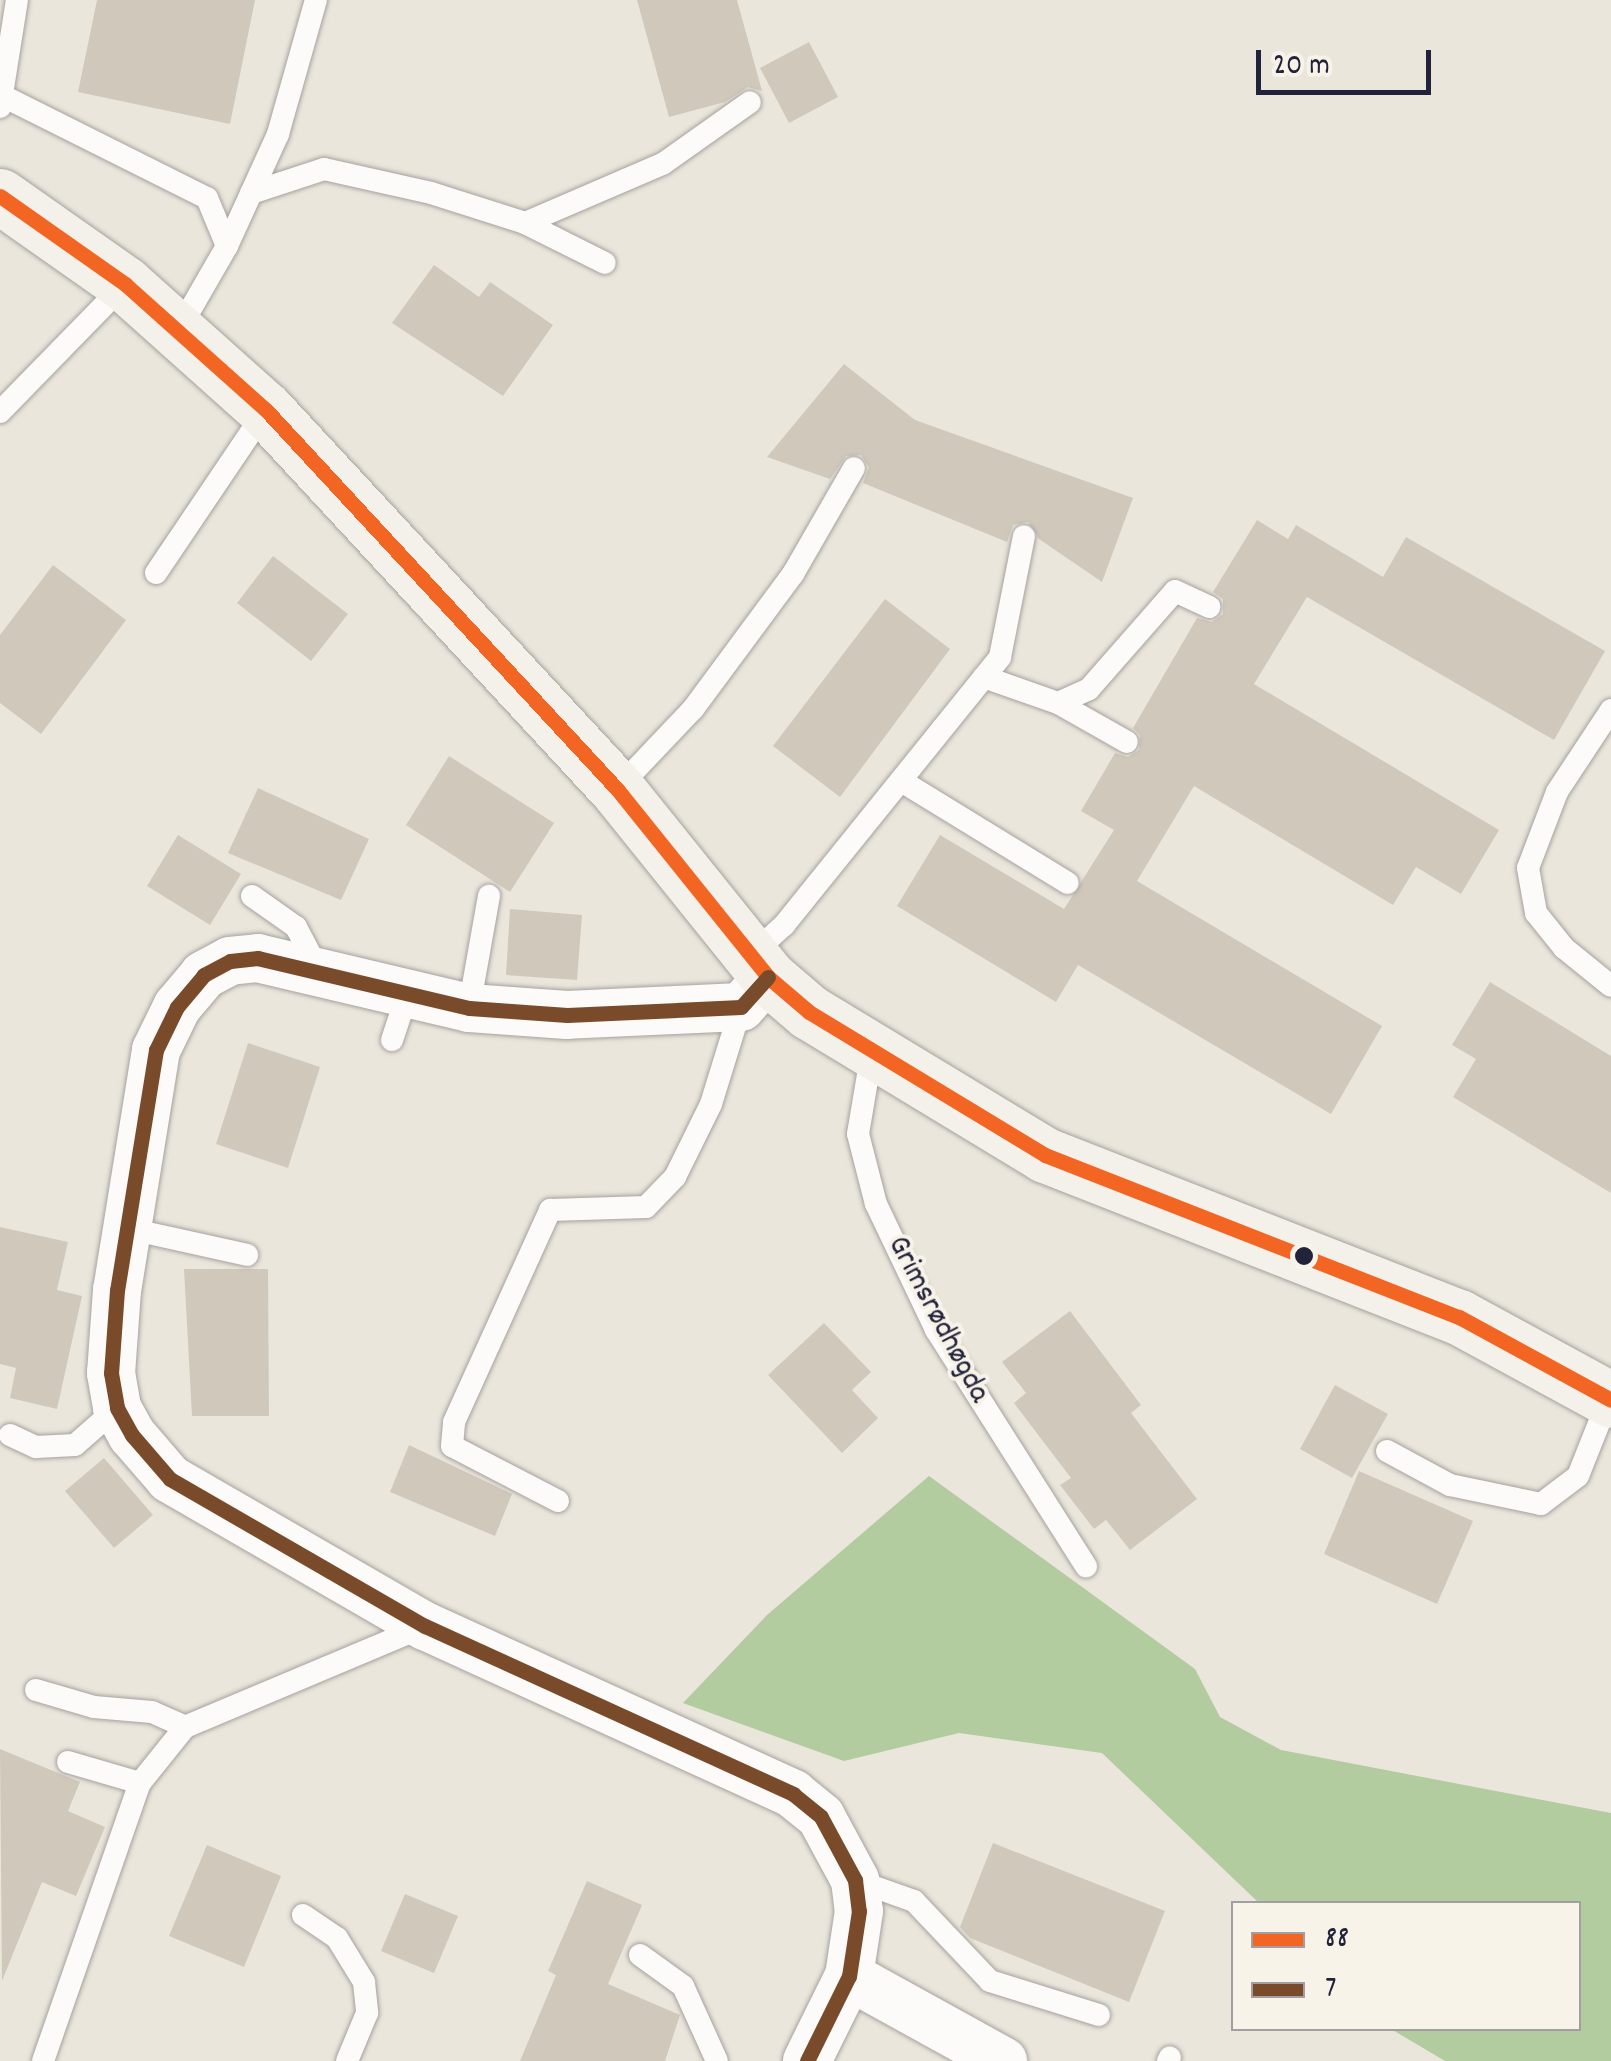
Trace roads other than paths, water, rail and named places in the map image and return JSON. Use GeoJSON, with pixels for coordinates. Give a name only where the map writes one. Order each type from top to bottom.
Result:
{"type":"FeatureCollection","features":[{"type":"Feature","properties":{"kind":"main road"},"geometry":{"type":"LineString","coordinates":[[0,196],[125,284],[266,410],[617,789],[754,980],[1045,1155],[1458,1317],[1610,1397]]}},
{"type":"Feature","properties":{"kind":"street"},"geometry":{"type":"LineString","coordinates":[[754,980],[568,1015],[469,1008],[258,958],[230,961],[204,975],[177,1007],[156,1050],[111,1374],[118,1408],[170,1479],[425,1626],[793,1794],[821,1817],[854,1880],[859,1911],[849,1976],[808,2061]]}},
{"type":"Feature","properties":{"kind":"street"},"geometry":{"type":"LineString","coordinates":[[849,1976],[1002,2061]]}},
{"type":"Feature","properties":{"kind":"lane"},"geometry":{"type":"LineString","coordinates":[[17,0],[2,102],[207,198],[227,246]]}},
{"type":"Feature","properties":{"kind":"lane"},"geometry":{"type":"LineString","coordinates":[[179,330],[227,246],[278,134],[316,0]]}},
{"type":"Feature","properties":{"kind":"lane"},"geometry":{"type":"LineString","coordinates":[[524,222],[664,163],[750,102]]}},
{"type":"Feature","properties":{"kind":"lane"},"geometry":{"type":"LineString","coordinates":[[251,193],[324,170],[524,222],[605,263]]}},
{"type":"Feature","properties":{"kind":"lane"},"geometry":{"type":"LineString","coordinates":[[0,412],[125,284]]}},
{"type":"Feature","properties":{"kind":"lane"},"geometry":{"type":"LineString","coordinates":[[156,573],[266,410]]}},
{"type":"Feature","properties":{"kind":"lane"},"geometry":{"type":"LineString","coordinates":[[617,789],[692,710],[771,604],[854,468]]}},
{"type":"Feature","properties":{"kind":"lane"},"geometry":{"type":"LineString","coordinates":[[558,1501],[452,1446],[454,1422],[550,1210],[646,1206],[675,1176],[711,1104],[754,980],[1000,657],[1024,536]]}},
{"type":"Feature","properties":{"kind":"lane"},"geometry":{"type":"LineString","coordinates":[[1058,703],[1089,689],[1175,591],[1210,607]]}},
{"type":"Feature","properties":{"kind":"lane"},"geometry":{"type":"LineString","coordinates":[[984,678],[1058,703],[1127,742]]}},
{"type":"Feature","properties":{"kind":"lane"},"geometry":{"type":"LineString","coordinates":[[1611,710],[1557,792],[1528,868],[1536,913],[1564,948],[1611,986]]}},
{"type":"Feature","properties":{"kind":"lane"},"geometry":{"type":"LineString","coordinates":[[903,782],[1068,882]]}},
{"type":"Feature","properties":{"kind":"lane"},"geometry":{"type":"LineString","coordinates":[[252,896],[296,927],[320,972]]}},
{"type":"Feature","properties":{"kind":"lane"},"geometry":{"type":"LineString","coordinates":[[469,1008],[490,896]]}},
{"type":"Feature","properties":{"kind":"lane"},"geometry":{"type":"LineString","coordinates":[[392,1040],[408,992]]}},
{"type":"Feature","properties":{"kind":"lane","name":"Grimsrødhøgda"},"geometry":{"type":"LineString","coordinates":[[872,1051],[858,1134],[876,1204],[936,1330],[1086,1566]]}},
{"type":"Feature","properties":{"kind":"lane"},"geometry":{"type":"LineString","coordinates":[[130,1229],[246,1254]]}},
{"type":"Feature","properties":{"kind":"lane"},"geometry":{"type":"LineString","coordinates":[[1386,1452],[1450,1485],[1502,1501],[1541,1504],[1578,1476],[1610,1397]]}},
{"type":"Feature","properties":{"kind":"lane"},"geometry":{"type":"LineString","coordinates":[[10,1435],[36,1447],[76,1445],[118,1408]]}},
{"type":"Feature","properties":{"kind":"lane"},"geometry":{"type":"LineString","coordinates":[[42,2061],[140,1783],[185,1726],[425,1626]]}},
{"type":"Feature","properties":{"kind":"lane"},"geometry":{"type":"LineString","coordinates":[[36,1690],[94,1707],[152,1712],[185,1726]]}},
{"type":"Feature","properties":{"kind":"lane"},"geometry":{"type":"LineString","coordinates":[[68,1762],[140,1783]]}},
{"type":"Feature","properties":{"kind":"lane"},"geometry":{"type":"LineString","coordinates":[[854,1880],[914,1901],[990,1981],[1099,2015]]}},
{"type":"Feature","properties":{"kind":"lane"},"geometry":{"type":"LineString","coordinates":[[303,1915],[337,1938],[364,1982],[366,2013],[347,2061]]}},
{"type":"Feature","properties":{"kind":"lane"},"geometry":{"type":"LineString","coordinates":[[640,1954],[684,1986],[716,2061]]}}]}
